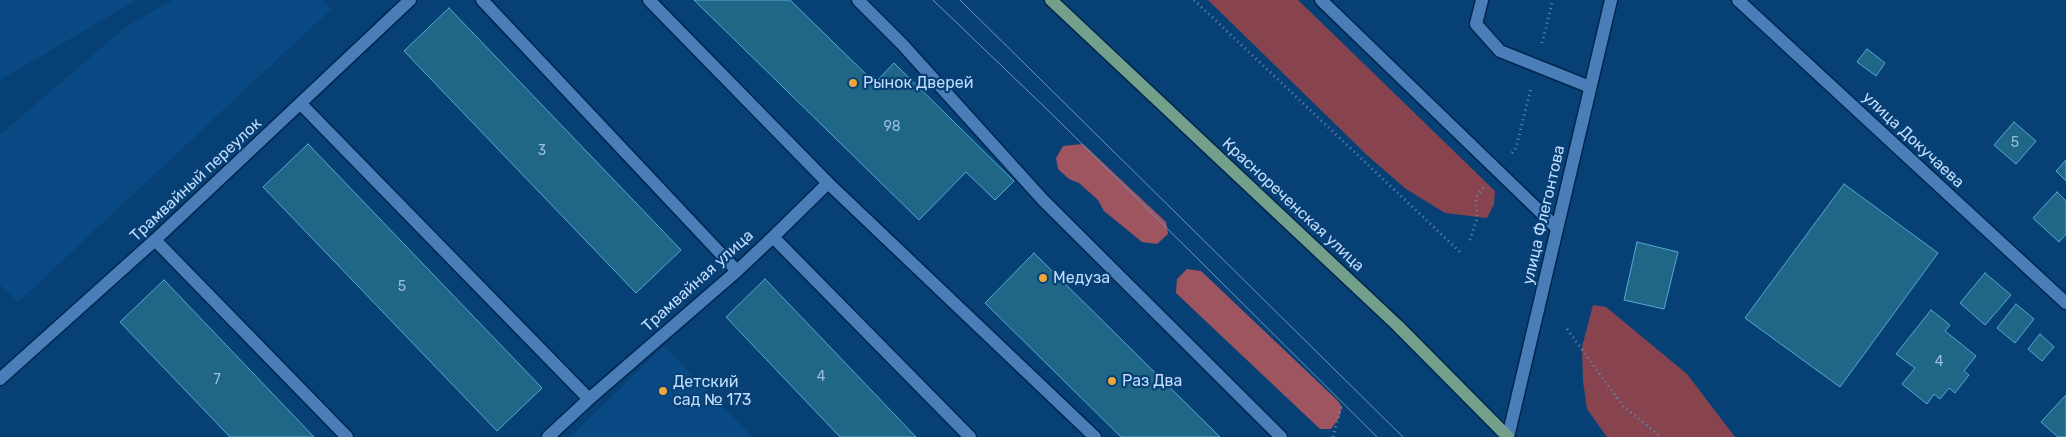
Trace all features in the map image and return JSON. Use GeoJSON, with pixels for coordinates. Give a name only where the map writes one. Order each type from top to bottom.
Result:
{"type":"FeatureCollection","features":[{"type":"Feature","properties":{"kind":"main road","name":"Краснореченская улица"},"geometry":{"type":"LineString","coordinates":[[1051,0],[1398,326],[1508,437]]}},
{"type":"Feature","properties":{"kind":"street","name":"Трамвайный переулок"},"geometry":{"type":"LineString","coordinates":[[0,379],[155,240],[410,0]]}},
{"type":"Feature","properties":{"kind":"street"},"geometry":{"type":"LineString","coordinates":[[482,0],[736,270]]}},
{"type":"Feature","properties":{"kind":"street"},"geometry":{"type":"LineString","coordinates":[[649,0],[828,183],[1095,437]]}},
{"type":"Feature","properties":{"kind":"street"},"geometry":{"type":"LineString","coordinates":[[858,0],[902,44],[1043,200],[1281,437]]}},
{"type":"Feature","properties":{"kind":"street"},"geometry":{"type":"LineString","coordinates":[[1321,0],[1557,228]]}},
{"type":"Feature","properties":{"kind":"street"},"geometry":{"type":"LineString","coordinates":[[1482,0],[1476,24],[1500,51],[1590,87]]}},
{"type":"Feature","properties":{"kind":"street","name":"улица Флегонтова"},"geometry":{"type":"LineString","coordinates":[[1508,437],[1611,0]]}},
{"type":"Feature","properties":{"kind":"street","name":"улица Докучаева"},"geometry":{"type":"LineString","coordinates":[[1744,2],[2066,303]]}},
{"type":"Feature","properties":{"kind":"street"},"geometry":{"type":"LineString","coordinates":[[301,104],[589,399]]}},
{"type":"Feature","properties":{"kind":"street"},"geometry":{"type":"LineString","coordinates":[[772,237],[828,183]]}},
{"type":"Feature","properties":{"kind":"street","name":"Трамвайная улица"},"geometry":{"type":"LineString","coordinates":[[548,437],[772,237],[970,437]]}},
{"type":"Feature","properties":{"kind":"street"},"geometry":{"type":"LineString","coordinates":[[155,240],[347,437]]}},
{"type":"Feature","properties":{"kind":"path"},"geometry":{"type":"LineString","coordinates":[[1194,0],[1460,252]]}},
{"type":"Feature","properties":{"kind":"path"},"geometry":{"type":"LineString","coordinates":[[1470,240],[1477,219],[1476,198],[1516,148],[1553,0]]}},
{"type":"Feature","properties":{"kind":"path"},"geometry":{"type":"LineString","coordinates":[[1567,328],[1623,406],[1661,437]]}},
{"type":"Feature","properties":{"kind":"path"},"geometry":{"type":"LineString","coordinates":[[1333,437],[1341,407]]}},
{"type":"Feature","properties":{"kind":"shaded area"},"geometry":{"type":"Polygon","coordinates":[[[0,0],[136,0],[0,80],[0,0]]]}},
{"type":"Feature","properties":{"kind":"shaded area"},"geometry":{"type":"Polygon","coordinates":[[[173,0],[321,0],[331,9],[18,302],[0,285],[0,135],[127,26],[173,0]]]}},
{"type":"Feature","properties":{"kind":"shaded area"},"geometry":{"type":"Polygon","coordinates":[[[1208,0],[1298,0],[1495,191],[1494,204],[1487,218],[1445,213],[1406,189],[1368,156],[1208,0]]]}},
{"type":"Feature","properties":{"kind":"shaded area"},"geometry":{"type":"Polygon","coordinates":[[[1083,144],[1166,222],[1168,234],[1157,244],[1142,242],[1104,211],[1098,200],[1079,183],[1069,179],[1058,169],[1056,158],[1063,146],[1083,144]]]}},
{"type":"Feature","properties":{"kind":"shaded area"},"geometry":{"type":"Polygon","coordinates":[[[1187,269],[1201,271],[1337,400],[1342,407],[1339,418],[1331,429],[1320,429],[1176,293],[1177,279],[1187,269]]]}},
{"type":"Feature","properties":{"kind":"shaded area"},"geometry":{"type":"Polygon","coordinates":[[[1593,305],[1606,307],[1687,374],[1735,437],[1607,437],[1587,409],[1583,381],[1582,347],[1593,305]]]}},
{"type":"Feature","properties":{"kind":"shaded area","name":"Детский сад № 173"},"geometry":{"type":"Polygon","coordinates":[[[664,346],[753,437],[570,437],[664,346]]]}},
{"type":"Feature","properties":{"kind":"building"},"geometry":{"type":"Polygon","coordinates":[[[694,0],[790,0],[875,83],[894,63],[1014,181],[995,200],[966,172],[919,220],[694,0]]]}},
{"type":"Feature","properties":{"kind":"building"},"geometry":{"type":"Polygon","coordinates":[[[449,8],[681,250],[636,293],[404,51],[449,8]]]}},
{"type":"Feature","properties":{"kind":"building"},"geometry":{"type":"Polygon","coordinates":[[[1867,49],[1885,63],[1876,76],[1857,62],[1867,49]]]}},
{"type":"Feature","properties":{"kind":"building"},"geometry":{"type":"Polygon","coordinates":[[[2014,122],[2036,141],[2016,164],[1994,145],[2014,122]]]}},
{"type":"Feature","properties":{"kind":"building"},"geometry":{"type":"Polygon","coordinates":[[[308,144],[542,388],[497,431],[263,187],[308,144]]]}},
{"type":"Feature","properties":{"kind":"building"},"geometry":{"type":"Polygon","coordinates":[[[2066,160],[2066,181],[2056,171],[2066,160]]]}},
{"type":"Feature","properties":{"kind":"building"},"geometry":{"type":"Polygon","coordinates":[[[1844,184],[1938,253],[1840,387],[1745,318],[1844,184]]]}},
{"type":"Feature","properties":{"kind":"building"},"geometry":{"type":"Polygon","coordinates":[[[2057,192],[2066,201],[2066,234],[2059,242],[2033,218],[2057,192]]]}},
{"type":"Feature","properties":{"kind":"building"},"geometry":{"type":"Polygon","coordinates":[[[1637,242],[1678,252],[1664,309],[1624,300],[1637,242]]]}},
{"type":"Feature","properties":{"kind":"building"},"geometry":{"type":"Polygon","coordinates":[[[1034,253],[1220,437],[1121,437],[985,303],[1034,253]]]}},
{"type":"Feature","properties":{"kind":"building"},"geometry":{"type":"Polygon","coordinates":[[[1985,273],[2011,295],[1985,325],[1960,303],[1985,273]]]}},
{"type":"Feature","properties":{"kind":"building"},"geometry":{"type":"Polygon","coordinates":[[[765,279],[916,437],[840,437],[726,317],[765,279]]]}},
{"type":"Feature","properties":{"kind":"building"},"geometry":{"type":"Polygon","coordinates":[[[164,280],[314,437],[230,437],[120,322],[164,280]]]}},
{"type":"Feature","properties":{"kind":"building"},"geometry":{"type":"Polygon","coordinates":[[[2016,304],[2034,319],[2015,343],[1997,328],[2016,304]]]}},
{"type":"Feature","properties":{"kind":"building"},"geometry":{"type":"Polygon","coordinates":[[[1931,310],[1950,325],[1945,331],[1976,356],[1964,371],[1969,375],[1955,393],[1949,388],[1940,399],[1934,394],[1927,404],[1902,384],[1915,368],[1896,354],[1931,310]]]}},
{"type":"Feature","properties":{"kind":"building"},"geometry":{"type":"Polygon","coordinates":[[[2040,334],[2054,347],[2042,361],[2028,349],[2040,334]]]}},
{"type":"Feature","properties":{"kind":"building"},"geometry":{"type":"Polygon","coordinates":[[[2066,395],[2066,437],[2058,437],[2041,422],[2066,395]]]}},
{"type":"Feature","properties":{"kind":"tram line"},"geometry":{"type":"LineString","coordinates":[[933,0],[1056,118],[1377,437]]}},
{"type":"Feature","properties":{"kind":"tram line"},"geometry":{"type":"LineString","coordinates":[[960,0],[1403,437]]}},
{"type":"Feature","properties":{"kind":"place","name":"Рынок Дверей"},"geometry":{"type":"Point","coordinates":[853,83]}},
{"type":"Feature","properties":{"kind":"place","name":"Медуза"},"geometry":{"type":"Point","coordinates":[1043,278]}},
{"type":"Feature","properties":{"kind":"place","name":"Раз Два"},"geometry":{"type":"Point","coordinates":[1112,381]}},
{"type":"Feature","properties":{"kind":"place","name":"Детский сад № 173"},"geometry":{"type":"Point","coordinates":[663,391]}}]}
